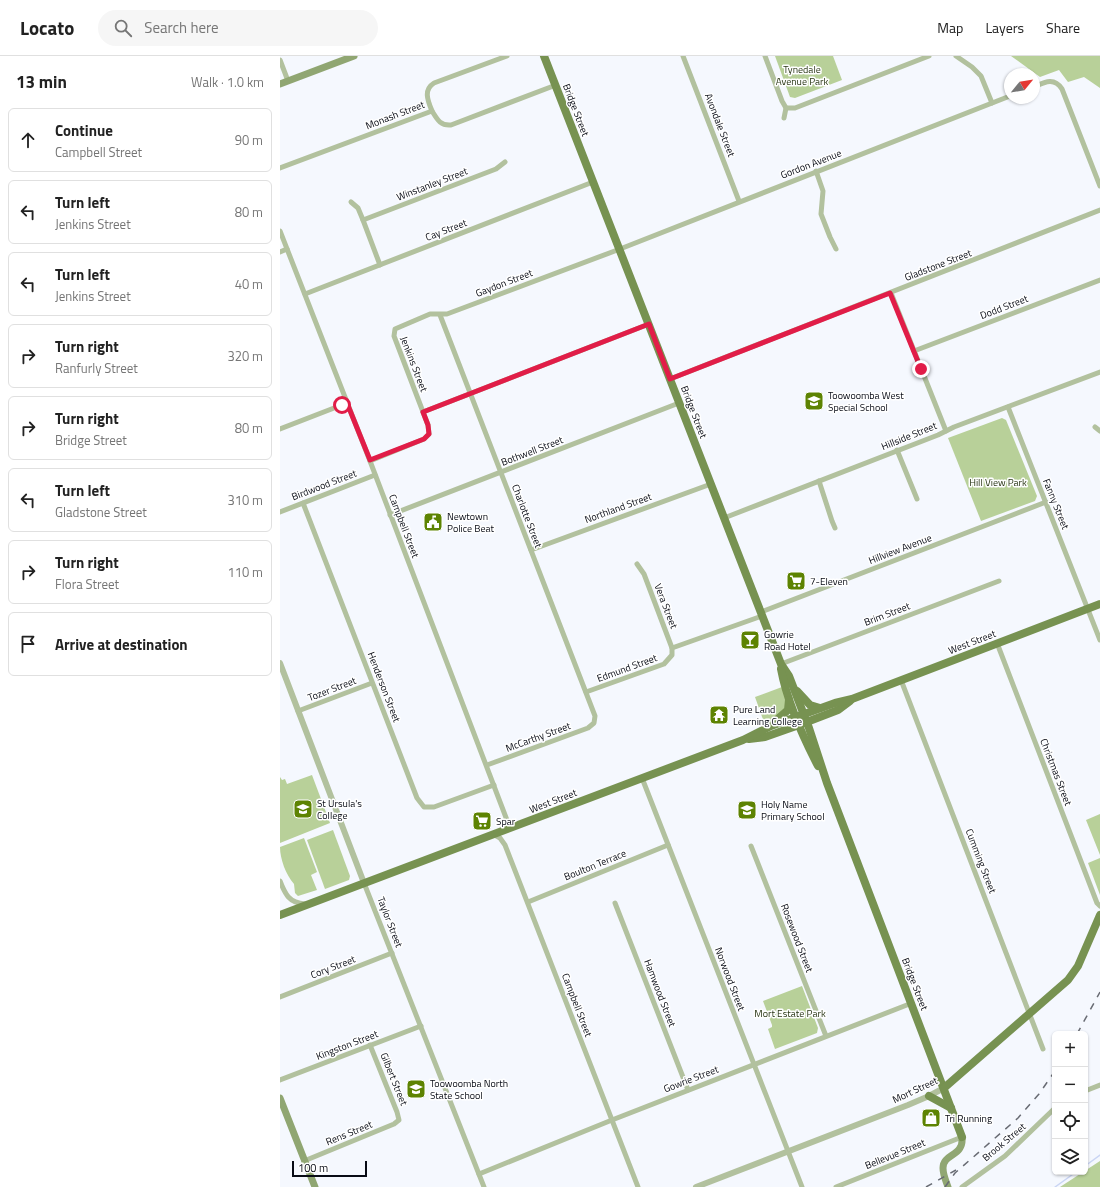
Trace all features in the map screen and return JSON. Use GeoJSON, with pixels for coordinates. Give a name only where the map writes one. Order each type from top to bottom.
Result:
{"type":"FeatureCollection","features":[{"type":"Feature","properties":{"kind":"main road"},"geometry":{"type":"LineString","coordinates":[[280,84],[354,56]]}},
{"type":"Feature","properties":{"kind":"main road","name":"Bridge Street"},"geometry":{"type":"LineString","coordinates":[[544,56],[620,248],[761,614],[781,664],[788,676],[811,752],[827,783],[962,1137]]}},
{"type":"Feature","properties":{"kind":"main road","name":"West Street"},"geometry":{"type":"LineString","coordinates":[[743,740],[765,737],[801,720],[821,708],[852,699],[1100,604]]}},
{"type":"Feature","properties":{"kind":"main road","name":"Bridge Street"},"geometry":{"type":"LineString","coordinates":[[781,664],[788,698],[801,720]]}},
{"type":"Feature","properties":{"kind":"main road"},"geometry":{"type":"LineString","coordinates":[[788,676],[807,703],[813,707],[821,708]]}},
{"type":"Feature","properties":{"kind":"main road"},"geometry":{"type":"LineString","coordinates":[[761,730],[774,723],[786,712],[789,706],[788,698]]}},
{"type":"Feature","properties":{"kind":"main road","name":"West Street"},"geometry":{"type":"LineString","coordinates":[[280,915],[743,740],[761,730],[838,710],[852,699]]}},
{"type":"Feature","properties":{"kind":"main road","name":"Mort Street"},"geometry":{"type":"LineString","coordinates":[[944,1088],[1068,980],[1074,973],[1100,915]]}},
{"type":"Feature","properties":{"kind":"main road"},"geometry":{"type":"LineString","coordinates":[[929,1096],[951,1108]]}},
{"type":"Feature","properties":{"kind":"main road"},"geometry":{"type":"LineString","coordinates":[[280,1098],[315,1187]]}},
{"type":"Feature","properties":{"kind":"main road"},"geometry":{"type":"LineString","coordinates":[[948,1187],[943,1173],[943,1165],[947,1159],[960,1149],[962,1137]]}},
{"type":"Feature","properties":{"kind":"street"},"geometry":{"type":"LineString","coordinates":[[432,111],[428,101],[427,92],[430,86],[507,56]]}},
{"type":"Feature","properties":{"kind":"street","name":"Avondale Street"},"geometry":{"type":"LineString","coordinates":[[683,56],[739,201]]}},
{"type":"Feature","properties":{"kind":"street"},"geometry":{"type":"LineString","coordinates":[[765,56],[782,102],[786,108],[784,118]]}},
{"type":"Feature","properties":{"kind":"street"},"geometry":{"type":"LineString","coordinates":[[786,108],[795,108],[929,56]]}},
{"type":"Feature","properties":{"kind":"street"},"geometry":{"type":"LineString","coordinates":[[956,56],[972,67],[981,76],[992,103]]}},
{"type":"Feature","properties":{"kind":"street"},"geometry":{"type":"LineString","coordinates":[[280,60],[288,81]]}},
{"type":"Feature","properties":{"kind":"street"},"geometry":{"type":"LineString","coordinates":[[1040,85],[1050,81],[1059,84],[1062,89],[1100,186]]}},
{"type":"Feature","properties":{"kind":"street","name":"Monash Street"},"geometry":{"type":"LineString","coordinates":[[280,168],[432,111],[441,123],[451,125],[556,85]]}},
{"type":"Feature","properties":{"kind":"street","name":"Gordon Avenue"},"geometry":{"type":"LineString","coordinates":[[620,248],[1004,98]]}},
{"type":"Feature","properties":{"kind":"street","name":"Winstanley Street"},"geometry":{"type":"LineString","coordinates":[[363,220],[496,169],[505,162]]}},
{"type":"Feature","properties":{"kind":"street"},"geometry":{"type":"LineString","coordinates":[[816,171],[823,191],[821,214],[836,249]]}},
{"type":"Feature","properties":{"kind":"street","name":"Cay Street"},"geometry":{"type":"LineString","coordinates":[[305,294],[593,182]]}},
{"type":"Feature","properties":{"kind":"street"},"geometry":{"type":"LineString","coordinates":[[351,202],[358,208],[380,265]]}},
{"type":"Feature","properties":{"kind":"street","name":"Gladstone Street"},"geometry":{"type":"LineString","coordinates":[[670,379],[1100,210]]}},
{"type":"Feature","properties":{"kind":"street","name":"Campbell Street"},"geometry":{"type":"LineString","coordinates":[[280,231],[370,460],[510,828]]}},
{"type":"Feature","properties":{"kind":"street","name":"Gaydon Street"},"geometry":{"type":"LineString","coordinates":[[395,329],[430,314],[447,314],[620,248]]}},
{"type":"Feature","properties":{"kind":"street"},"geometry":{"type":"LineString","coordinates":[[280,252],[287,249]]}},
{"type":"Feature","properties":{"kind":"street","name":"Dodd Street"},"geometry":{"type":"LineString","coordinates":[[914,351],[1100,280]]}},
{"type":"Feature","properties":{"kind":"street"},"geometry":{"type":"LineString","coordinates":[[890,293],[946,431]]}},
{"type":"Feature","properties":{"kind":"street","name":"Charlotte Street"},"geometry":{"type":"LineString","coordinates":[[440,315],[586,692],[595,716],[594,723]]}},
{"type":"Feature","properties":{"kind":"street"},"geometry":{"type":"LineString","coordinates":[[423,412],[649,324]]}},
{"type":"Feature","properties":{"kind":"street","name":"Jenkins Street"},"geometry":{"type":"LineString","coordinates":[[370,460],[424,439],[429,434],[428,425],[394,336],[395,329]]}},
{"type":"Feature","properties":{"kind":"street","name":"Hillside Street"},"geometry":{"type":"LineString","coordinates":[[724,518],[1008,406],[1100,372]]}},
{"type":"Feature","properties":{"kind":"street"},"geometry":{"type":"LineString","coordinates":[[280,429],[347,403]]}},
{"type":"Feature","properties":{"kind":"street","name":"Bothwell Street"},"geometry":{"type":"LineString","coordinates":[[390,515],[679,403]]}},
{"type":"Feature","properties":{"kind":"street","name":"Fanny Street"},"geometry":{"type":"LineString","coordinates":[[1008,406],[1100,640]]}},
{"type":"Feature","properties":{"kind":"street"},"geometry":{"type":"LineString","coordinates":[[1095,427],[1100,431]]}},
{"type":"Feature","properties":{"kind":"street"},"geometry":{"type":"LineString","coordinates":[[897,450],[917,499]]}},
{"type":"Feature","properties":{"kind":"street","name":"Birdwood Street"},"geometry":{"type":"LineString","coordinates":[[280,512],[375,475]]}},
{"type":"Feature","properties":{"kind":"street"},"geometry":{"type":"LineString","coordinates":[[819,481],[835,528]]}},
{"type":"Feature","properties":{"kind":"street","name":"Northland Street"},"geometry":{"type":"LineString","coordinates":[[531,550],[711,484]]}},
{"type":"Feature","properties":{"kind":"street","name":"Hillview Avenue"},"geometry":{"type":"LineString","coordinates":[[761,614],[1046,502]]}},
{"type":"Feature","properties":{"kind":"street","name":"Henderson Street"},"geometry":{"type":"LineString","coordinates":[[303,503],[417,798],[424,807],[434,807],[494,785]]}},
{"type":"Feature","properties":{"kind":"street","name":"Vera Street"},"geometry":{"type":"LineString","coordinates":[[637,564],[644,574],[672,648],[672,655]]}},
{"type":"Feature","properties":{"kind":"street","name":"Brim Street"},"geometry":{"type":"LineString","coordinates":[[781,664],[999,581]]}},
{"type":"Feature","properties":{"kind":"street"},"geometry":{"type":"LineString","coordinates":[[672,648],[761,614]]}},
{"type":"Feature","properties":{"kind":"street","name":"Christmas Street"},"geometry":{"type":"LineString","coordinates":[[997,644],[1097,903],[1100,906]]}},
{"type":"Feature","properties":{"kind":"street","name":"Edmund Street"},"geometry":{"type":"LineString","coordinates":[[586,692],[664,664],[672,655]]}},
{"type":"Feature","properties":{"kind":"street","name":"Taylor Street"},"geometry":{"type":"LineString","coordinates":[[280,664],[364,883],[484,1187]]}},
{"type":"Feature","properties":{"kind":"street","name":"Cumming Street"},"geometry":{"type":"LineString","coordinates":[[901,680],[1043,1049]]}},
{"type":"Feature","properties":{"kind":"street","name":"Tozer Street"},"geometry":{"type":"LineString","coordinates":[[298,711],[372,683]]}},
{"type":"Feature","properties":{"kind":"street","name":"McCarthy Street"},"geometry":{"type":"LineString","coordinates":[[487,765],[588,728],[594,723]]}},
{"type":"Feature","properties":{"kind":"street","name":"Norwood Street"},"geometry":{"type":"LineString","coordinates":[[642,778],[802,1187]]}},
{"type":"Feature","properties":{"kind":"street","name":"Campbell Street"},"geometry":{"type":"LineString","coordinates":[[493,834],[501,839],[507,848],[638,1187]]}},
{"type":"Feature","properties":{"kind":"street","name":"Boulton Terrace"},"geometry":{"type":"LineString","coordinates":[[528,902],[668,845]]}},
{"type":"Feature","properties":{"kind":"street","name":"Rosewood Street"},"geometry":{"type":"LineString","coordinates":[[751,846],[826,1036]]}},
{"type":"Feature","properties":{"kind":"street"},"geometry":{"type":"LineString","coordinates":[[280,881],[285,894],[292,901],[298,904],[306,904]]}},
{"type":"Feature","properties":{"kind":"street","name":"Hamwood Street"},"geometry":{"type":"LineString","coordinates":[[615,903],[688,1090]]}},
{"type":"Feature","properties":{"kind":"street","name":"Cory Street"},"geometry":{"type":"LineString","coordinates":[[280,997],[392,953]]}},
{"type":"Feature","properties":{"kind":"street","name":"Gowrie Street"},"geometry":{"type":"LineString","coordinates":[[479,1174],[612,1120],[912,1003]]}},
{"type":"Feature","properties":{"kind":"street","name":"Kingston Street"},"geometry":{"type":"LineString","coordinates":[[280,1080],[421,1026]]}},
{"type":"Feature","properties":{"kind":"street","name":"Gilbert Street"},"geometry":{"type":"LineString","coordinates":[[370,1045],[399,1120]]}},
{"type":"Feature","properties":{"kind":"street"},"geometry":{"type":"LineString","coordinates":[[1088,1090],[1100,1085]]}},
{"type":"Feature","properties":{"kind":"street","name":"Mort Street"},"geometry":{"type":"LineString","coordinates":[[696,1187],[929,1096],[944,1088]]}},
{"type":"Feature","properties":{"kind":"street","name":"Brook Street"},"geometry":{"type":"LineString","coordinates":[[962,1187],[1006,1156],[1052,1111]]}},
{"type":"Feature","properties":{"kind":"street","name":"Rens Street"},"geometry":{"type":"LineString","coordinates":[[304,1161],[394,1124],[399,1120]]}},
{"type":"Feature","properties":{"kind":"street","name":"Bellevue Street"},"geometry":{"type":"LineString","coordinates":[[836,1187],[962,1137]]}},
{"type":"Feature","properties":{"kind":"green space","name":"Tynedale Avenue Park"},"geometry":{"type":"Polygon","coordinates":[[[775,56],[833,56],[842,80],[795,98],[790,97],[775,56]]]}},
{"type":"Feature","properties":{"kind":"green space"},"geometry":{"type":"Polygon","coordinates":[[[1011,56],[1100,56],[1100,88],[1084,77],[1068,82],[1059,70],[1040,77],[1040,68],[1028,68],[1011,56]]]}},
{"type":"Feature","properties":{"kind":"green space","name":"Hill View Park"},"geometry":{"type":"Polygon","coordinates":[[[1002,418],[1006,420],[1037,496],[1035,501],[981,521],[948,438],[1002,418]]]}},
{"type":"Feature","properties":{"kind":"green space"},"geometry":{"type":"Polygon","coordinates":[[[782,687],[786,698],[786,708],[765,725],[755,697],[782,687]]]}},
{"type":"Feature","properties":{"kind":"green space"},"geometry":{"type":"Polygon","coordinates":[[[312,775],[330,823],[280,843],[280,777],[282,780],[285,779],[287,784],[312,775]]]}},
{"type":"Feature","properties":{"kind":"green space"},"geometry":{"type":"Polygon","coordinates":[[[1100,814],[1100,855],[1086,820],[1100,814]]]}},
{"type":"Feature","properties":{"kind":"green space"},"geometry":{"type":"Polygon","coordinates":[[[333,830],[350,876],[349,880],[325,889],[307,840],[333,830]]]}},
{"type":"Feature","properties":{"kind":"green space"},"geometry":{"type":"Polygon","coordinates":[[[304,838],[317,872],[311,875],[317,890],[298,896],[295,893],[294,884],[284,867],[280,847],[304,838]]]}},
{"type":"Feature","properties":{"kind":"green space"},"geometry":{"type":"Polygon","coordinates":[[[1100,858],[1100,895],[1088,863],[1100,858]]]}},
{"type":"Feature","properties":{"kind":"green space","name":"Mort Estate Park"},"geometry":{"type":"Polygon","coordinates":[[[802,986],[818,1028],[817,1033],[775,1049],[768,1029],[772,1027],[772,1025],[763,1001],[802,986]]]}},
{"type":"Feature","properties":{"kind":"green space"},"geometry":{"type":"Polygon","coordinates":[[[1100,1161],[1100,1187],[1060,1187],[1078,1175],[1088,1175],[1088,1169],[1100,1161]]]}},
{"type":"Feature","properties":{"kind":"waterway"},"geometry":{"type":"LineString","coordinates":[[1088,1164],[1100,1155]]}},
{"type":"Feature","properties":{"kind":"waterway"},"geometry":{"type":"LineString","coordinates":[[1055,1187],[1072,1175]]}},
{"type":"Feature","properties":{"kind":"railway"},"geometry":{"type":"LineString","coordinates":[[1079,1031],[1100,992]]}},
{"type":"Feature","properties":{"kind":"railway"},"geometry":{"type":"LineString","coordinates":[[945,1187],[955,1173],[1018,1118],[1039,1094],[1052,1075]]}},
{"type":"Feature","properties":{"kind":"railway"},"geometry":{"type":"LineString","coordinates":[[926,1187],[956,1170]]}},
{"type":"Feature","properties":{"kind":"place","name":"Toowoomba West Special School"},"geometry":{"type":"Point","coordinates":[814,401]}},
{"type":"Feature","properties":{"kind":"place","name":"Newtown Police Beat"},"geometry":{"type":"Point","coordinates":[433,522]}},
{"type":"Feature","properties":{"kind":"place","name":"7-Eleven"},"geometry":{"type":"Point","coordinates":[796,581]}},
{"type":"Feature","properties":{"kind":"place","name":"Gowrie Road Hotel"},"geometry":{"type":"Point","coordinates":[750,640]}},
{"type":"Feature","properties":{"kind":"place","name":"Pure Land Learning College"},"geometry":{"type":"Point","coordinates":[719,715]}},
{"type":"Feature","properties":{"kind":"place","name":"St Ursula's College"},"geometry":{"type":"Point","coordinates":[303,809]}},
{"type":"Feature","properties":{"kind":"place","name":"Holy Name Primary School"},"geometry":{"type":"Point","coordinates":[747,810]}},
{"type":"Feature","properties":{"kind":"place","name":"Spar"},"geometry":{"type":"Point","coordinates":[482,821]}},
{"type":"Feature","properties":{"kind":"place","name":"Toowoomba North State School"},"geometry":{"type":"Point","coordinates":[416,1089]}},
{"type":"Feature","properties":{"kind":"place","name":"Tri Running"},"geometry":{"type":"Point","coordinates":[931,1118]}},
{"type":"Feature","properties":{"kind":"route"},"geometry":{"type":"LineString","coordinates":[[342,405],[347,403],[370,460],[424,439],[429,434],[428,425],[423,412],[649,324],[670,379],[890,293],[921,369]]}}]}
